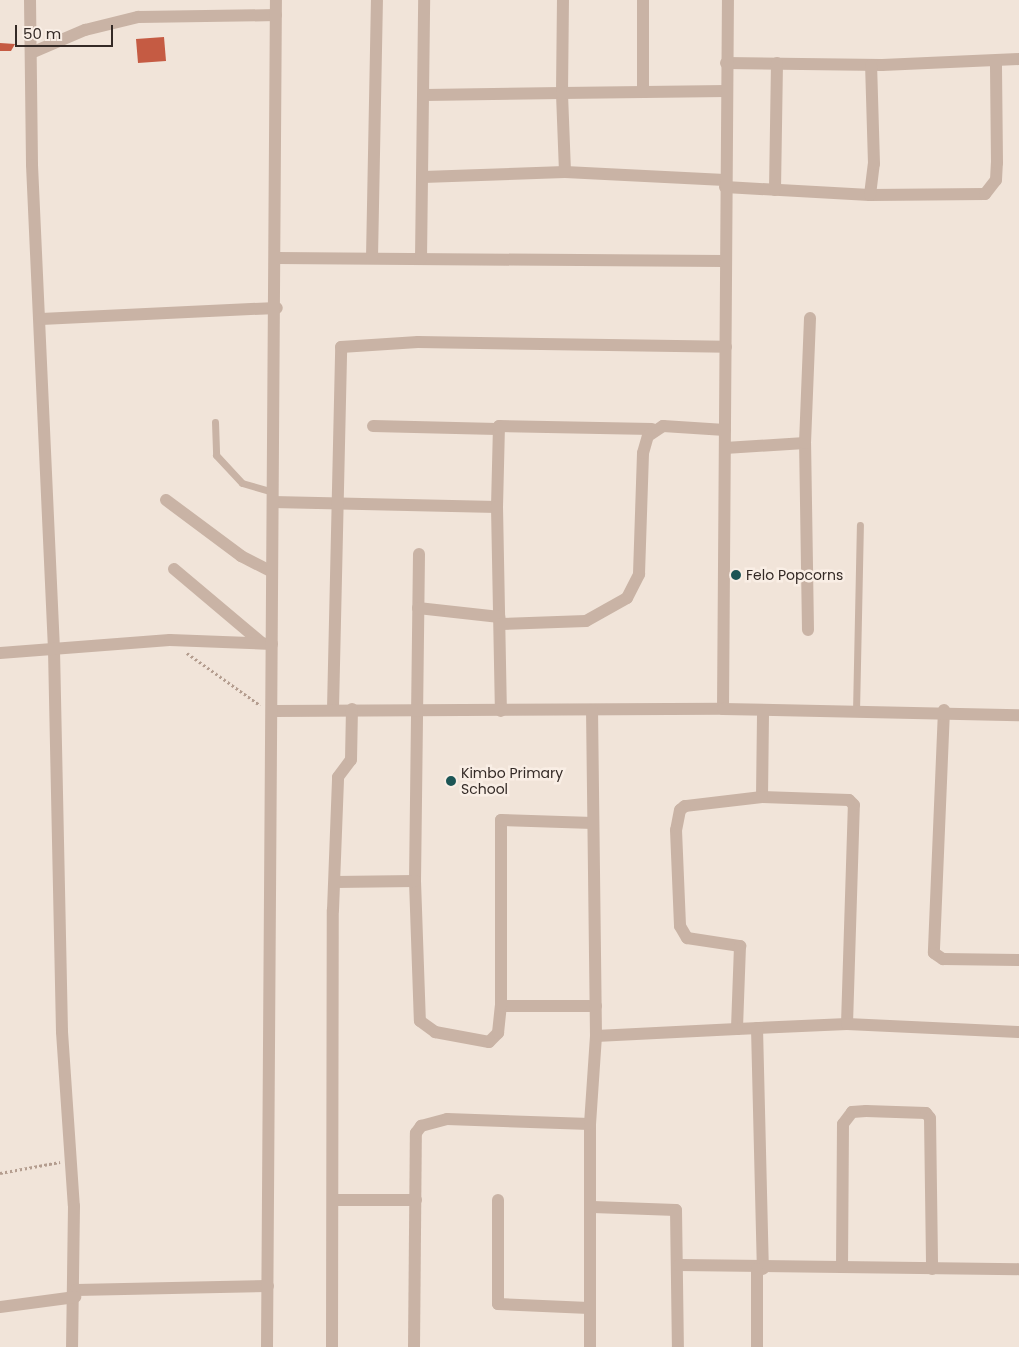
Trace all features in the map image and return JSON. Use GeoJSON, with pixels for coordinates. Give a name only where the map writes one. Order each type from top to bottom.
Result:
{"type":"FeatureCollection","features":[{"type":"Feature","properties":{"kind":"street"},"geometry":{"type":"LineString","coordinates":[[30,0],[30,53],[54,650],[54,790],[76,1293],[72,1347]]}},
{"type":"Feature","properties":{"kind":"street"},"geometry":{"type":"LineString","coordinates":[[267,1347],[274,711],[267,643],[273,497],[277,308],[276,0]]}},
{"type":"Feature","properties":{"kind":"street"},"geometry":{"type":"LineString","coordinates":[[372,258],[376,0]]}},
{"type":"Feature","properties":{"kind":"street"},"geometry":{"type":"LineString","coordinates":[[421,259],[425,96],[424,0]]}},
{"type":"Feature","properties":{"kind":"street"},"geometry":{"type":"LineString","coordinates":[[563,0],[562,93],[565,172]]}},
{"type":"Feature","properties":{"kind":"street"},"geometry":{"type":"LineString","coordinates":[[642,91],[643,0]]}},
{"type":"Feature","properties":{"kind":"street"},"geometry":{"type":"LineString","coordinates":[[723,709],[726,348],[724,261],[728,0]]}},
{"type":"Feature","properties":{"kind":"street"},"geometry":{"type":"LineString","coordinates":[[30,53],[85,30],[138,17],[276,15]]}},
{"type":"Feature","properties":{"kind":"street"},"geometry":{"type":"LineString","coordinates":[[726,63],[871,65],[1019,59]]}},
{"type":"Feature","properties":{"kind":"street"},"geometry":{"type":"LineString","coordinates":[[423,177],[565,172],[725,184],[775,190],[870,195],[975,196],[992,189],[997,163],[996,61]]}},
{"type":"Feature","properties":{"kind":"street"},"geometry":{"type":"LineString","coordinates":[[775,190],[777,64]]}},
{"type":"Feature","properties":{"kind":"street"},"geometry":{"type":"LineString","coordinates":[[870,195],[871,65]]}},
{"type":"Feature","properties":{"kind":"street"},"geometry":{"type":"LineString","coordinates":[[425,96],[726,91]]}},
{"type":"Feature","properties":{"kind":"street"},"geometry":{"type":"LineString","coordinates":[[277,258],[724,261]]}},
{"type":"Feature","properties":{"kind":"street"},"geometry":{"type":"LineString","coordinates":[[41,319],[277,308]]}},
{"type":"Feature","properties":{"kind":"street"},"geometry":{"type":"LineString","coordinates":[[808,630],[805,443],[810,318]]}},
{"type":"Feature","properties":{"kind":"street"},"geometry":{"type":"LineString","coordinates":[[333,709],[336,504],[344,345],[418,342],[726,348]]}},
{"type":"Feature","properties":{"kind":"street"},"geometry":{"type":"LineString","coordinates":[[373,426],[496,429],[564,424],[652,429],[725,430]]}},
{"type":"Feature","properties":{"kind":"street"},"geometry":{"type":"LineString","coordinates":[[496,429],[501,711]]}},
{"type":"Feature","properties":{"kind":"street"},"geometry":{"type":"LineString","coordinates":[[418,608],[500,621],[586,621],[615,608],[635,589],[640,574],[643,453],[652,429]]}},
{"type":"Feature","properties":{"kind":"street"},"geometry":{"type":"LineString","coordinates":[[725,448],[805,443]]}},
{"type":"Feature","properties":{"kind":"street"},"geometry":{"type":"LineString","coordinates":[[273,497],[336,504],[497,506]]}},
{"type":"Feature","properties":{"kind":"street"},"geometry":{"type":"LineString","coordinates":[[166,500],[241,556],[270,571]]}},
{"type":"Feature","properties":{"kind":"street"},"geometry":{"type":"LineString","coordinates":[[420,554],[415,709],[415,881],[420,1021],[435,1032],[489,1042],[498,1034],[501,1006],[501,820],[593,823]]}},
{"type":"Feature","properties":{"kind":"street"},"geometry":{"type":"LineString","coordinates":[[174,569],[267,643]]}},
{"type":"Feature","properties":{"kind":"street"},"geometry":{"type":"LineString","coordinates":[[0,653],[170,640],[267,643]]}},
{"type":"Feature","properties":{"kind":"street"},"geometry":{"type":"LineString","coordinates":[[274,711],[333,709],[501,711],[723,709],[856,712],[944,710],[1019,715]]}},
{"type":"Feature","properties":{"kind":"street"},"geometry":{"type":"LineString","coordinates":[[332,1347],[335,1200],[330,1020],[338,777],[351,760],[352,709]]}},
{"type":"Feature","properties":{"kind":"street"},"geometry":{"type":"LineString","coordinates":[[590,1347],[589,1308],[593,1207],[590,1124],[596,1036],[592,710]]}},
{"type":"Feature","properties":{"kind":"street"},"geometry":{"type":"LineString","coordinates":[[944,710],[934,953],[943,959],[1019,960]]}},
{"type":"Feature","properties":{"kind":"street"},"geometry":{"type":"LineString","coordinates":[[762,797],[763,711]]}},
{"type":"Feature","properties":{"kind":"street"},"geometry":{"type":"LineString","coordinates":[[737,1029],[740,946],[684,935],[676,830],[680,810],[695,802],[762,797],[849,800],[857,811],[847,1024]]}},
{"type":"Feature","properties":{"kind":"street"},"geometry":{"type":"LineString","coordinates":[[336,882],[415,881]]}},
{"type":"Feature","properties":{"kind":"street"},"geometry":{"type":"LineString","coordinates":[[501,1006],[596,1006]]}},
{"type":"Feature","properties":{"kind":"street"},"geometry":{"type":"LineString","coordinates":[[596,1036],[847,1024],[1019,1032]]}},
{"type":"Feature","properties":{"kind":"street"},"geometry":{"type":"LineString","coordinates":[[757,1028],[760,1269],[757,1347]]}},
{"type":"Feature","properties":{"kind":"street"},"geometry":{"type":"LineString","coordinates":[[842,1267],[843,1124],[852,1112],[866,1111],[926,1113],[930,1118],[932,1269]]}},
{"type":"Feature","properties":{"kind":"street"},"geometry":{"type":"LineString","coordinates":[[414,1347],[416,1133],[428,1121],[590,1124]]}},
{"type":"Feature","properties":{"kind":"street"},"geometry":{"type":"LineString","coordinates":[[335,1200],[416,1200]]}},
{"type":"Feature","properties":{"kind":"street"},"geometry":{"type":"LineString","coordinates":[[498,1200],[498,1304],[589,1308]]}},
{"type":"Feature","properties":{"kind":"street"},"geometry":{"type":"LineString","coordinates":[[593,1207],[671,1206],[679,1218],[678,1347]]}},
{"type":"Feature","properties":{"kind":"street"},"geometry":{"type":"LineString","coordinates":[[679,1265],[760,1269],[842,1267],[1019,1269]]}},
{"type":"Feature","properties":{"kind":"street"},"geometry":{"type":"LineString","coordinates":[[0,1307],[76,1293],[268,1286]]}},
{"type":"Feature","properties":{"kind":"lane"},"geometry":{"type":"LineString","coordinates":[[215,422],[216,455],[242,483],[273,497]]}},
{"type":"Feature","properties":{"kind":"lane"},"geometry":{"type":"LineString","coordinates":[[856,712],[860,525]]}},
{"type":"Feature","properties":{"kind":"path"},"geometry":{"type":"LineString","coordinates":[[170,640],[246,698],[274,711]]}},
{"type":"Feature","properties":{"kind":"path"},"geometry":{"type":"LineString","coordinates":[[0,1173],[69,1160]]}},
{"type":"Feature","properties":{"kind":"building"},"geometry":{"type":"Polygon","coordinates":[[[164,37],[166,61],[138,63],[136,39],[164,37]]]}},
{"type":"Feature","properties":{"kind":"building"},"geometry":{"type":"Polygon","coordinates":[[[0,43],[15,44],[11,51],[0,51],[0,43]]]}},
{"type":"Feature","properties":{"kind":"place","name":"Felo Popcorns"},"geometry":{"type":"Point","coordinates":[736,575]}},
{"type":"Feature","properties":{"kind":"place","name":"Kimbo Primary School"},"geometry":{"type":"Point","coordinates":[451,781]}}]}
